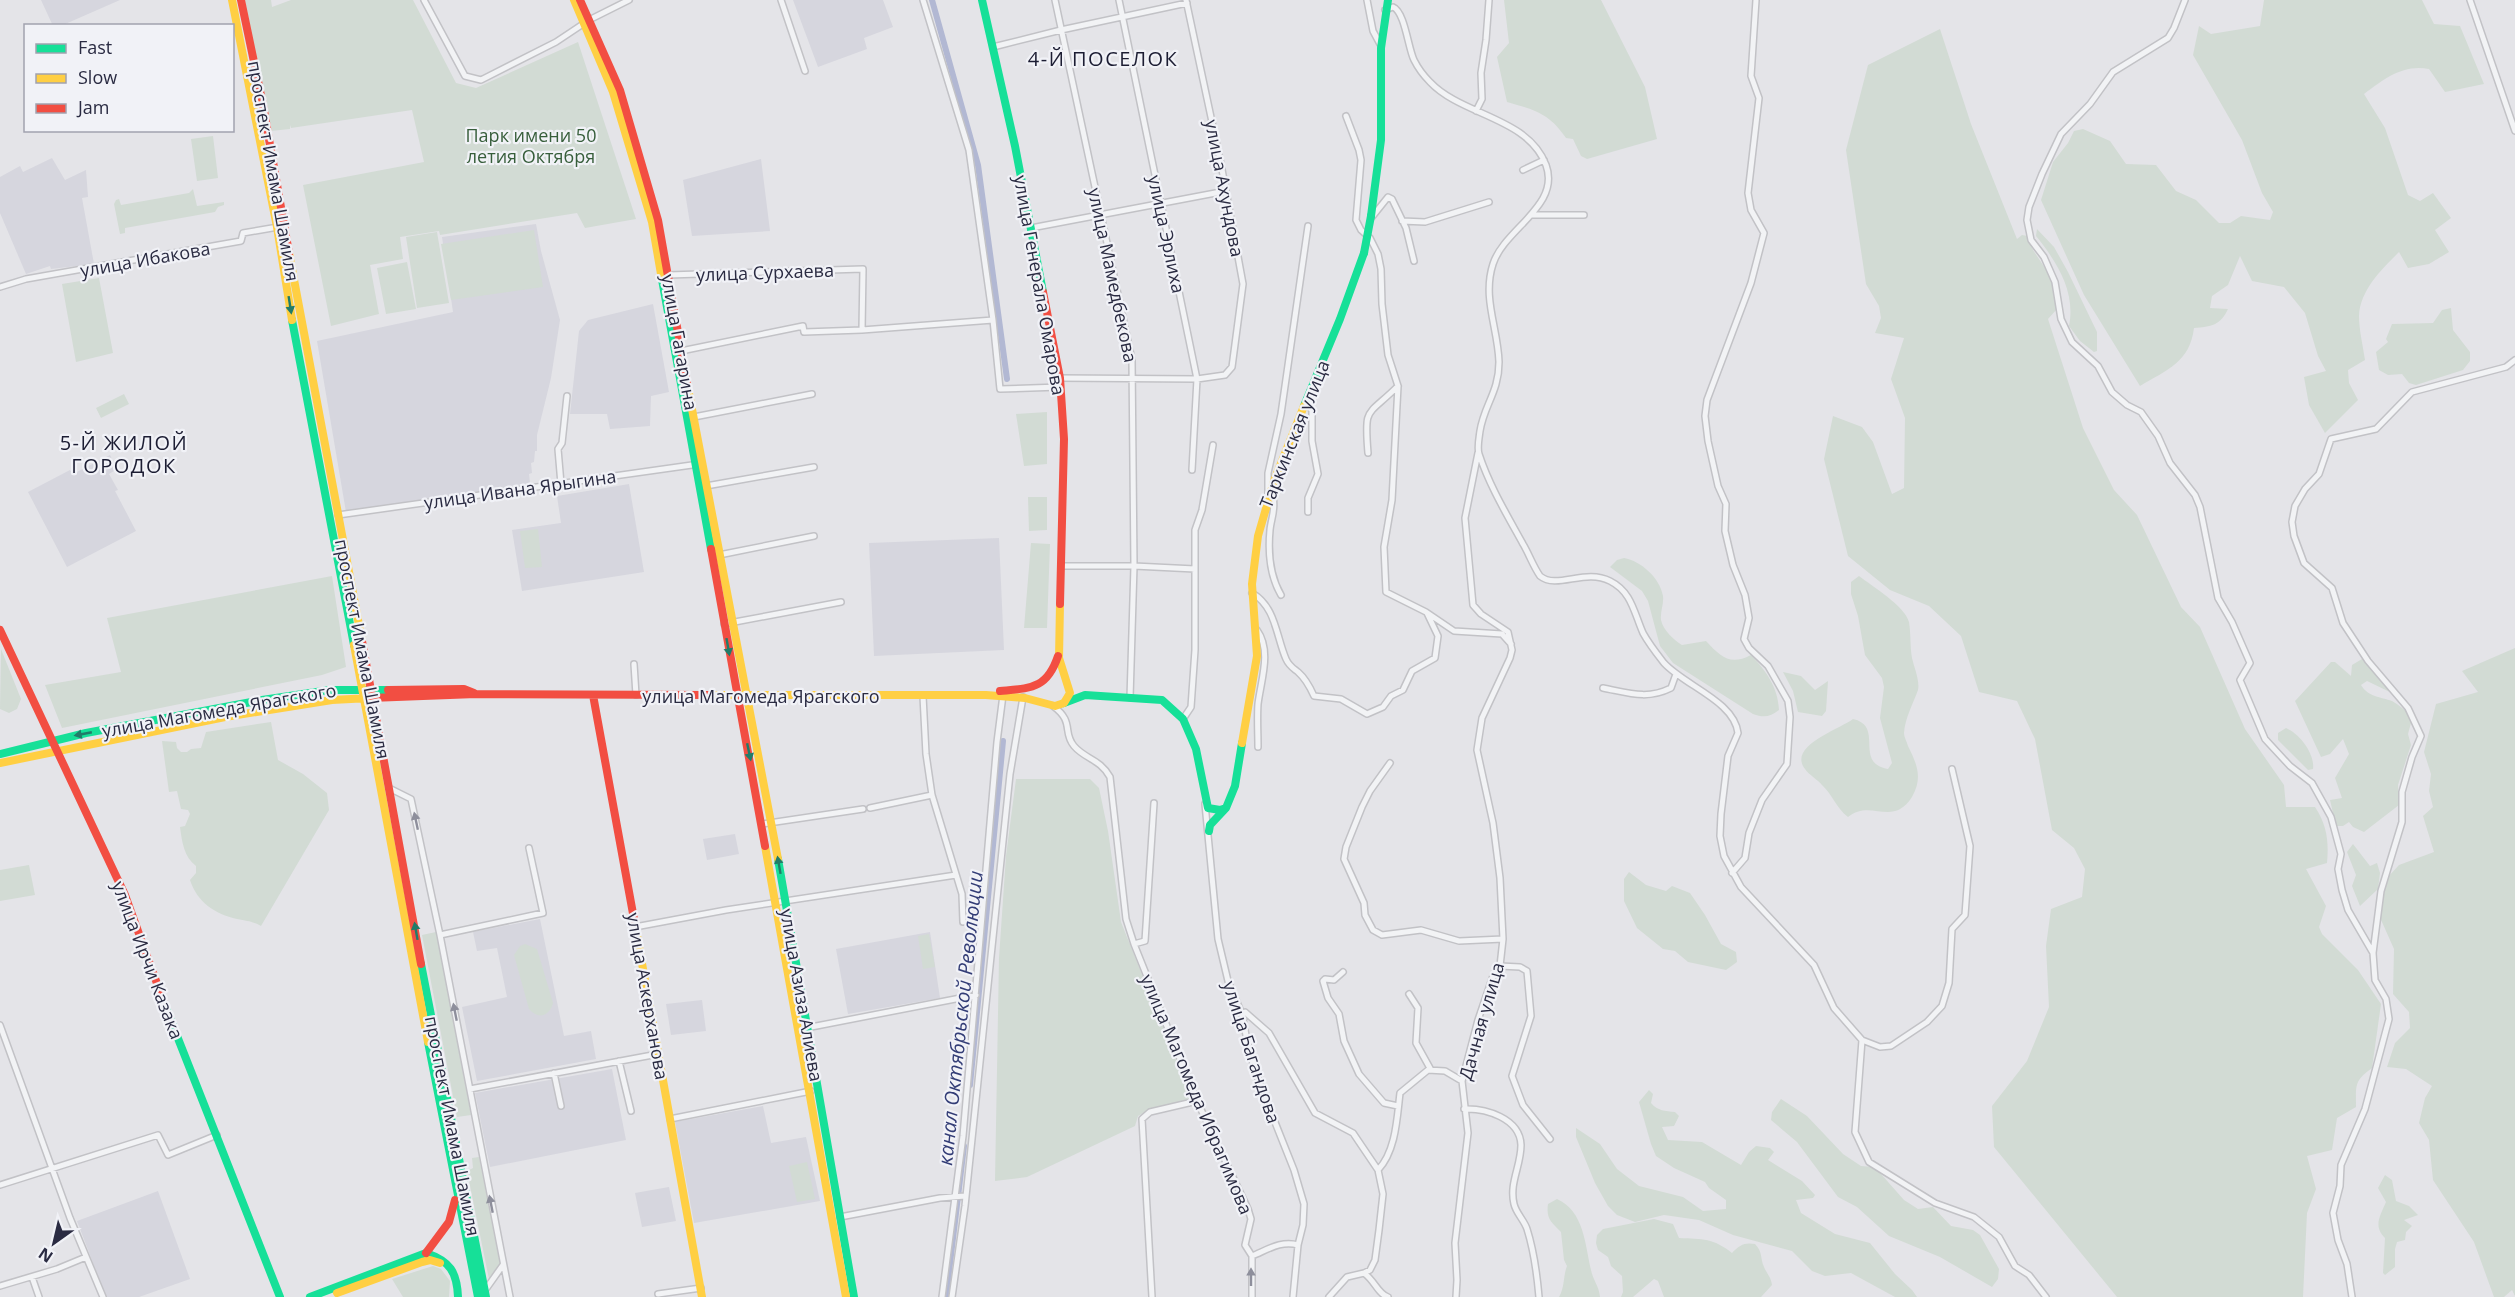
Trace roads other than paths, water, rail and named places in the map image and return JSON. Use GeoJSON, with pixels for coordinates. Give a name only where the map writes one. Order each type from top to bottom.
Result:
{"type":"FeatureCollection","features":[{"type":"Feature","properties":{"kind":"main road","name":"проспект Имама Шамиля"},"geometry":{"type":"LineString","coordinates":[[232,0],[281,226]]}},
{"type":"Feature","properties":{"kind":"main road","name":"проспект Имама Шамиля"},"geometry":{"type":"LineString","coordinates":[[241,0],[363,698],[478,1297]]}},
{"type":"Feature","properties":{"kind":"main road","name":"улица Гагарина"},"geometry":{"type":"LineString","coordinates":[[574,0],[620,90],[658,220],[694,417],[699,464],[706,486],[719,555],[728,623]]}},
{"type":"Feature","properties":{"kind":"main road","name":"улица Гагарина"},"geometry":{"type":"LineString","coordinates":[[580,0],[613,92],[652,222],[741,695]]}},
{"type":"Feature","properties":{"kind":"main road","name":"улица Генерала Омарова"},"geometry":{"type":"LineString","coordinates":[[982,0],[1031,228],[1060,383],[1064,439],[1059,658],[1065,681]]}},
{"type":"Feature","properties":{"kind":"main road","name":"Таркинская улица"},"geometry":{"type":"LineString","coordinates":[[1209,831],[1210,825],[1226,808],[1235,789],[1243,730],[1257,657],[1252,593],[1256,546],[1262,515],[1306,399],[1343,314],[1364,253],[1380,159],[1382,127],[1380,44],[1388,0]]}},
{"type":"Feature","properties":{"kind":"main road","name":"улица Генерала Омарова"},"geometry":{"type":"LineString","coordinates":[[993,47],[1060,383]]}},
{"type":"Feature","properties":{"kind":"main road","name":"проспект Имама Шамиля"},"geometry":{"type":"LineString","coordinates":[[300,340],[338,515],[485,1294]]}},
{"type":"Feature","properties":{"kind":"main road","name":"улица Генерала Омарова"},"geometry":{"type":"LineString","coordinates":[[1046,681],[1058,658],[1061,566]]}},
{"type":"Feature","properties":{"kind":"main road","name":"улица Ирчи Казака"},"geometry":{"type":"LineString","coordinates":[[0,630],[125,895],[177,1038],[280,1297]]}},
{"type":"Feature","properties":{"kind":"main road"},"geometry":{"type":"LineString","coordinates":[[982,693],[1031,688],[1055,677],[1085,695]]}},
{"type":"Feature","properties":{"kind":"main road"},"geometry":{"type":"LineString","coordinates":[[1046,681],[1040,693],[1049,705],[1064,703],[1085,695],[1162,700],[1183,719],[1196,749],[1206,805],[1220,810],[1226,808]]}},
{"type":"Feature","properties":{"kind":"main road"},"geometry":{"type":"LineString","coordinates":[[1064,703],[1070,693],[1065,681]]}},
{"type":"Feature","properties":{"kind":"main road","name":"улица Магомеда Ярагского"},"geometry":{"type":"LineString","coordinates":[[0,754],[51,740],[262,700],[362,688],[464,689],[476,694]]}},
{"type":"Feature","properties":{"kind":"main road","name":"улица Магомеда Ярагского"},"geometry":{"type":"LineString","coordinates":[[0,763],[56,750],[293,705],[363,698],[476,694],[922,696],[982,693],[1023,697],[1049,705]]}},
{"type":"Feature","properties":{"kind":"main road","name":"улица Аскерханова"},"geometry":{"type":"LineString","coordinates":[[593,695],[702,1297]]}},
{"type":"Feature","properties":{"kind":"main road","name":"улица Азиза Алиева"},"geometry":{"type":"LineString","coordinates":[[741,695],[760,760],[776,843],[846,1297]]}},
{"type":"Feature","properties":{"kind":"main road","name":"улица Азиза Алиева"},"geometry":{"type":"LineString","coordinates":[[741,695],[775,903],[840,1217],[854,1297]]}},
{"type":"Feature","properties":{"kind":"main road"},"geometry":{"type":"LineString","coordinates":[[310,1297],[426,1253],[455,1208],[455,1182]]}},
{"type":"Feature","properties":{"kind":"main road"},"geometry":{"type":"LineString","coordinates":[[426,1253],[441,1257],[450,1264],[456,1275],[456,1297]]}},
{"type":"Feature","properties":{"kind":"main road"},"geometry":{"type":"LineString","coordinates":[[327,1297],[430,1260],[447,1266],[452,1274],[456,1297]]}},
{"type":"Feature","properties":{"kind":"street"},"geometry":{"type":"LineString","coordinates":[[424,0],[465,76],[481,80],[556,42],[587,22],[629,0]]}},
{"type":"Feature","properties":{"kind":"street"},"geometry":{"type":"LineString","coordinates":[[781,0],[806,70]]}},
{"type":"Feature","properties":{"kind":"street"},"geometry":{"type":"LineString","coordinates":[[923,0],[969,150],[993,320],[1000,389],[1133,377],[1197,379]]}},
{"type":"Feature","properties":{"kind":"street","name":"улица Мамедбекова"},"geometry":{"type":"LineString","coordinates":[[1055,0],[1132,360],[1134,566],[1130,698]]}},
{"type":"Feature","properties":{"kind":"street","name":"улица Эрлиха"},"geometry":{"type":"LineString","coordinates":[[1119,0],[1197,379],[1192,470]]}},
{"type":"Feature","properties":{"kind":"street"},"geometry":{"type":"LineString","coordinates":[[1367,0],[1371,24],[1380,44]]}},
{"type":"Feature","properties":{"kind":"street"},"geometry":{"type":"LineString","coordinates":[[1476,111],[1482,99],[1481,73],[1486,40],[1488,0]]}},
{"type":"Feature","properties":{"kind":"street"},"geometry":{"type":"LineString","coordinates":[[1732,873],[1745,858],[1749,832],[1762,800],[1787,764],[1790,717],[1788,702],[1768,666],[1749,648],[1744,639],[1749,618],[1747,606],[1733,565],[1725,531],[1726,504],[1718,486],[1708,441],[1706,416],[1707,400],[1751,283],[1764,233],[1751,210],[1748,193],[1759,98],[1751,76],[1756,0]]}},
{"type":"Feature","properties":{"kind":"street"},"geometry":{"type":"LineString","coordinates":[[2185,0],[2168,38],[2113,72],[2090,104],[2061,134],[2029,207],[2028,231],[2055,282],[2061,319],[2072,342],[2098,366],[2112,392],[2127,405],[2141,412],[2158,436],[2170,463],[2195,495],[2200,507],[2218,598],[2249,660],[2249,666],[2240,680],[2244,692],[2265,739],[2290,766],[2312,783],[2331,817],[2341,854],[2338,868],[2348,910],[2373,953]]}},
{"type":"Feature","properties":{"kind":"street"},"geometry":{"type":"LineString","coordinates":[[2470,0],[2515,131]]}},
{"type":"Feature","properties":{"kind":"street"},"geometry":{"type":"LineString","coordinates":[[993,47],[1186,2]]}},
{"type":"Feature","properties":{"kind":"street","name":"улица Ахундова"},"geometry":{"type":"LineString","coordinates":[[1186,2],[1243,284],[1232,367],[1225,375],[1197,379]]}},
{"type":"Feature","properties":{"kind":"street"},"geometry":{"type":"LineString","coordinates":[[1385,10],[1393,7],[1400,13],[1414,62],[1429,82],[1442,93],[1526,137],[1544,160],[1548,182],[1543,198],[1531,215],[1498,250],[1489,277],[1488,294],[1498,351],[1498,376],[1496,388],[1482,422],[1466,518],[1473,605],[1481,614],[1509,632],[1512,645]]}},
{"type":"Feature","properties":{"kind":"street"},"geometry":{"type":"LineString","coordinates":[[1346,116],[1361,160],[1356,220],[1360,230],[1370,238],[1378,254],[1388,355],[1398,386],[1392,500],[1384,547],[1386,592],[1426,612],[1454,631],[1502,634],[1512,645]]}},
{"type":"Feature","properties":{"kind":"street"},"geometry":{"type":"LineString","coordinates":[[1523,170],[1544,160]]}},
{"type":"Feature","properties":{"kind":"street"},"geometry":{"type":"LineString","coordinates":[[1031,228],[1226,191]]}},
{"type":"Feature","properties":{"kind":"street"},"geometry":{"type":"LineString","coordinates":[[1371,216],[1373,217],[1388,197],[1392,200],[1402,220],[1414,261]]}},
{"type":"Feature","properties":{"kind":"street"},"geometry":{"type":"LineString","coordinates":[[1402,220],[1425,222],[1489,202]]}},
{"type":"Feature","properties":{"kind":"street"},"geometry":{"type":"LineString","coordinates":[[1531,215],[1584,215]]}},
{"type":"Feature","properties":{"kind":"street","name":"улица Ибакова"},"geometry":{"type":"LineString","coordinates":[[0,287],[26,279],[241,241],[243,233],[281,226]]}},
{"type":"Feature","properties":{"kind":"street"},"geometry":{"type":"LineString","coordinates":[[1281,595],[1275,585],[1272,568],[1270,531],[1275,505],[1273,497],[1268,496],[1268,473],[1281,414],[1308,226]]}},
{"type":"Feature","properties":{"kind":"street","name":"улица Сурхаева"},"geometry":{"type":"LineString","coordinates":[[668,275],[863,269],[862,330]]}},
{"type":"Feature","properties":{"kind":"street"},"geometry":{"type":"LineString","coordinates":[[681,351],[803,326],[804,332],[993,320]]}},
{"type":"Feature","properties":{"kind":"street"},"geometry":{"type":"LineString","coordinates":[[2352,1297],[2333,1214],[2340,1186],[2341,1165],[2365,1109],[2389,1019],[2386,999],[2375,980],[2373,953],[2380,891],[2402,822],[2402,792],[2421,736],[2408,708],[2368,661],[2343,623],[2332,588],[2304,563],[2292,522],[2295,506],[2305,489],[2319,474],[2331,439],[2376,429],[2412,392],[2506,367],[2515,360]]}},
{"type":"Feature","properties":{"kind":"street"},"geometry":{"type":"LineString","coordinates":[[1368,453],[1366,431],[1371,409],[1398,386]]}},
{"type":"Feature","properties":{"kind":"street"},"geometry":{"type":"LineString","coordinates":[[694,417],[812,394]]}},
{"type":"Feature","properties":{"kind":"street"},"geometry":{"type":"LineString","coordinates":[[561,483],[558,448],[562,443],[567,396]]}},
{"type":"Feature","properties":{"kind":"street"},"geometry":{"type":"LineString","coordinates":[[1306,399],[1312,411],[1312,441],[1318,474],[1308,498],[1308,512]]}},
{"type":"Feature","properties":{"kind":"street"},"geometry":{"type":"LineString","coordinates":[[1183,719],[1191,707],[1195,650],[1195,530],[1202,510],[1213,445]]}},
{"type":"Feature","properties":{"kind":"street"},"geometry":{"type":"LineString","coordinates":[[1478,451],[1503,507],[1540,576],[1555,582],[1592,575],[1615,584],[1628,596],[1648,641],[1676,674],[1727,710],[1737,729],[1737,740],[1728,756],[1720,828],[1721,845],[1732,873],[1765,914],[1814,965],[1834,1008],[1862,1040],[1872,1045],[1891,1046],[1927,1022],[1942,1006],[1949,983],[1952,929],[1965,915],[1970,846],[1952,769]]}},
{"type":"Feature","properties":{"kind":"street","name":"улица Ивана Ярыгина"},"geometry":{"type":"LineString","coordinates":[[338,515],[699,464]]}},
{"type":"Feature","properties":{"kind":"street"},"geometry":{"type":"LineString","coordinates":[[706,486],[814,467]]}},
{"type":"Feature","properties":{"kind":"street"},"geometry":{"type":"LineString","coordinates":[[719,555],[814,536]]}},
{"type":"Feature","properties":{"kind":"street"},"geometry":{"type":"LineString","coordinates":[[1061,566],[1195,568]]}},
{"type":"Feature","properties":{"kind":"street"},"geometry":{"type":"LineString","coordinates":[[1252,593],[1261,598],[1273,618],[1285,658],[1291,668],[1307,682],[1314,696],[1341,699],[1367,714],[1383,707],[1391,696],[1403,690],[1412,671],[1435,658],[1438,636],[1426,612]]}},
{"type":"Feature","properties":{"kind":"street"},"geometry":{"type":"LineString","coordinates":[[728,623],[841,602]]}},
{"type":"Feature","properties":{"kind":"street"},"geometry":{"type":"LineString","coordinates":[[1256,629],[1264,640],[1258,706],[1258,747]]}},
{"type":"Feature","properties":{"kind":"street","name":"Дачная улица"},"geometry":{"type":"LineString","coordinates":[[1456,1297],[1455,1244],[1468,1133],[1462,1081],[1478,1020],[1494,973],[1500,966],[1503,939],[1500,878],[1493,823],[1477,750],[1482,718],[1507,668],[1512,645]]}},
{"type":"Feature","properties":{"kind":"street"},"geometry":{"type":"LineString","coordinates":[[634,664],[636,695]]}},
{"type":"Feature","properties":{"kind":"street"},"geometry":{"type":"LineString","coordinates":[[1604,688],[1639,695],[1657,695],[1671,688],[1676,674]]}},
{"type":"Feature","properties":{"kind":"street"},"geometry":{"type":"LineString","coordinates":[[942,1297],[975,1006],[1003,695]]}},
{"type":"Feature","properties":{"kind":"street"},"geometry":{"type":"LineString","coordinates":[[922,696],[926,754],[932,795],[962,894],[963,922]]}},
{"type":"Feature","properties":{"kind":"street"},"geometry":{"type":"LineString","coordinates":[[952,1297],[986,1008],[1010,774],[1023,697]]}},
{"type":"Feature","properties":{"kind":"street","name":"улица Магомеда Ибрагимова"},"geometry":{"type":"LineString","coordinates":[[1049,705],[1066,718],[1070,740],[1074,747],[1100,764],[1110,777],[1126,919],[1197,1101],[1248,1209],[1251,1219],[1245,1245],[1252,1256],[1252,1297]]}},
{"type":"Feature","properties":{"kind":"street"},"geometry":{"type":"LineString","coordinates":[[1390,763],[1370,791],[1353,825],[1344,859],[1364,903],[1365,915],[1373,930],[1382,935],[1421,930],[1459,941],[1503,939]]}},
{"type":"Feature","properties":{"kind":"street"},"geometry":{"type":"LineString","coordinates":[[389,788],[411,799],[510,1297]]}},
{"type":"Feature","properties":{"kind":"street"},"geometry":{"type":"LineString","coordinates":[[870,807],[932,795]]}},
{"type":"Feature","properties":{"kind":"street"},"geometry":{"type":"LineString","coordinates":[[1134,944],[1145,940],[1154,803]]}},
{"type":"Feature","properties":{"kind":"street","name":"улица Багандова"},"geometry":{"type":"LineString","coordinates":[[1206,805],[1209,866],[1218,939],[1228,981],[1242,1014],[1254,1067],[1301,1193],[1303,1225],[1298,1245],[1293,1297]]}},
{"type":"Feature","properties":{"kind":"street"},"geometry":{"type":"LineString","coordinates":[[762,824],[864,809]]}},
{"type":"Feature","properties":{"kind":"street"},"geometry":{"type":"LineString","coordinates":[[440,936],[543,913],[529,848]]}},
{"type":"Feature","properties":{"kind":"street"},"geometry":{"type":"LineString","coordinates":[[635,927],[956,875]]}},
{"type":"Feature","properties":{"kind":"street"},"geometry":{"type":"LineString","coordinates":[[1500,966],[1520,967],[1527,971],[1531,1016],[1512,1076],[1523,1105],[1550,1139]]}},
{"type":"Feature","properties":{"kind":"street"},"geometry":{"type":"LineString","coordinates":[[1343,972],[1334,980],[1325,979],[1323,981],[1328,998],[1339,1014],[1348,1052],[1359,1074],[1379,1098],[1384,1103],[1398,1106]]}},
{"type":"Feature","properties":{"kind":"street"},"geometry":{"type":"LineString","coordinates":[[1409,994],[1418,1008],[1416,1043],[1431,1070]]}},
{"type":"Feature","properties":{"kind":"street"},"geometry":{"type":"LineString","coordinates":[[806,1028],[976,995]]}},
{"type":"Feature","properties":{"kind":"street"},"geometry":{"type":"LineString","coordinates":[[975,1006],[986,1008]]}},
{"type":"Feature","properties":{"kind":"street"},"geometry":{"type":"LineString","coordinates":[[1242,1014],[1245,1012],[1269,1033],[1315,1113],[1353,1133],[1378,1170],[1383,1194],[1375,1260],[1370,1270],[1347,1277],[1329,1297]]}},
{"type":"Feature","properties":{"kind":"street"},"geometry":{"type":"LineString","coordinates":[[0,1025],[103,1297]]}},
{"type":"Feature","properties":{"kind":"street"},"geometry":{"type":"LineString","coordinates":[[1862,1040],[1856,1132],[1869,1162],[1935,1203],[1974,1217],[1999,1237],[2014,1266],[2029,1275],[2046,1297]]}},
{"type":"Feature","properties":{"kind":"street"},"geometry":{"type":"LineString","coordinates":[[470,1089],[658,1054]]}},
{"type":"Feature","properties":{"kind":"street"},"geometry":{"type":"LineString","coordinates":[[619,1061],[631,1112]]}},
{"type":"Feature","properties":{"kind":"street"},"geometry":{"type":"LineString","coordinates":[[1378,1170],[1386,1161],[1400,1093],[1421,1075],[1431,1070],[1445,1071],[1462,1081]]}},
{"type":"Feature","properties":{"kind":"street"},"geometry":{"type":"LineString","coordinates":[[554,1073],[561,1107]]}},
{"type":"Feature","properties":{"kind":"street"},"geometry":{"type":"LineString","coordinates":[[670,1119],[814,1091]]}},
{"type":"Feature","properties":{"kind":"street"},"geometry":{"type":"LineString","coordinates":[[1152,1297],[1142,1119],[1150,1112],[1197,1101]]}},
{"type":"Feature","properties":{"kind":"street"},"geometry":{"type":"LineString","coordinates":[[1464,1108],[1491,1113],[1503,1118],[1515,1128],[1521,1143],[1512,1193],[1515,1207],[1526,1226],[1534,1257],[1539,1297]]}},
{"type":"Feature","properties":{"kind":"street"},"geometry":{"type":"LineString","coordinates":[[0,1185],[158,1135],[168,1155],[217,1135]]}},
{"type":"Feature","properties":{"kind":"street"},"geometry":{"type":"LineString","coordinates":[[840,1217],[965,1196]]}},
{"type":"Feature","properties":{"kind":"street"},"geometry":{"type":"LineString","coordinates":[[1252,1256],[1277,1245],[1292,1243],[1298,1245]]}},
{"type":"Feature","properties":{"kind":"street"},"geometry":{"type":"LineString","coordinates":[[0,1286],[86,1257]]}},
{"type":"Feature","properties":{"kind":"street"},"geometry":{"type":"LineString","coordinates":[[485,1294],[503,1263]]}},
{"type":"Feature","properties":{"kind":"street"},"geometry":{"type":"LineString","coordinates":[[1364,1273],[1375,1281],[1380,1292],[1388,1297]]}},
{"type":"Feature","properties":{"kind":"street"},"geometry":{"type":"LineString","coordinates":[[32,1277],[39,1297]]}},
{"type":"Feature","properties":{"kind":"street"},"geometry":{"type":"LineString","coordinates":[[658,1294],[700,1288]]}},
{"type":"Feature","properties":{"kind":"waterway","name":"канал Октябрьской Революции"},"geometry":{"type":"LineString","coordinates":[[932,0],[978,165],[1007,379]]}},
{"type":"Feature","properties":{"kind":"waterway","name":"канал Октябрьской Революции"},"geometry":{"type":"LineString","coordinates":[[970,1085],[1003,741]]}},
{"type":"Feature","properties":{"kind":"waterway","name":"канал Октябрьской Революции"},"geometry":{"type":"LineString","coordinates":[[946,1297],[964,1146]]}},
{"type":"Feature","properties":{"kind":"district","name":"4-Й ПОСЕЛОК"},"geometry":{"type":"Point","coordinates":[1103,58]}},
{"type":"Feature","properties":{"kind":"district","name":"5-Й ЖИЛОЙ ГОРОДОК"},"geometry":{"type":"Point","coordinates":[124,454]}},
{"type":"Feature","properties":{"kind":"park label","name":"Парк имени 50 летия Октября"},"geometry":{"type":"Point","coordinates":[531,145]}}]}
